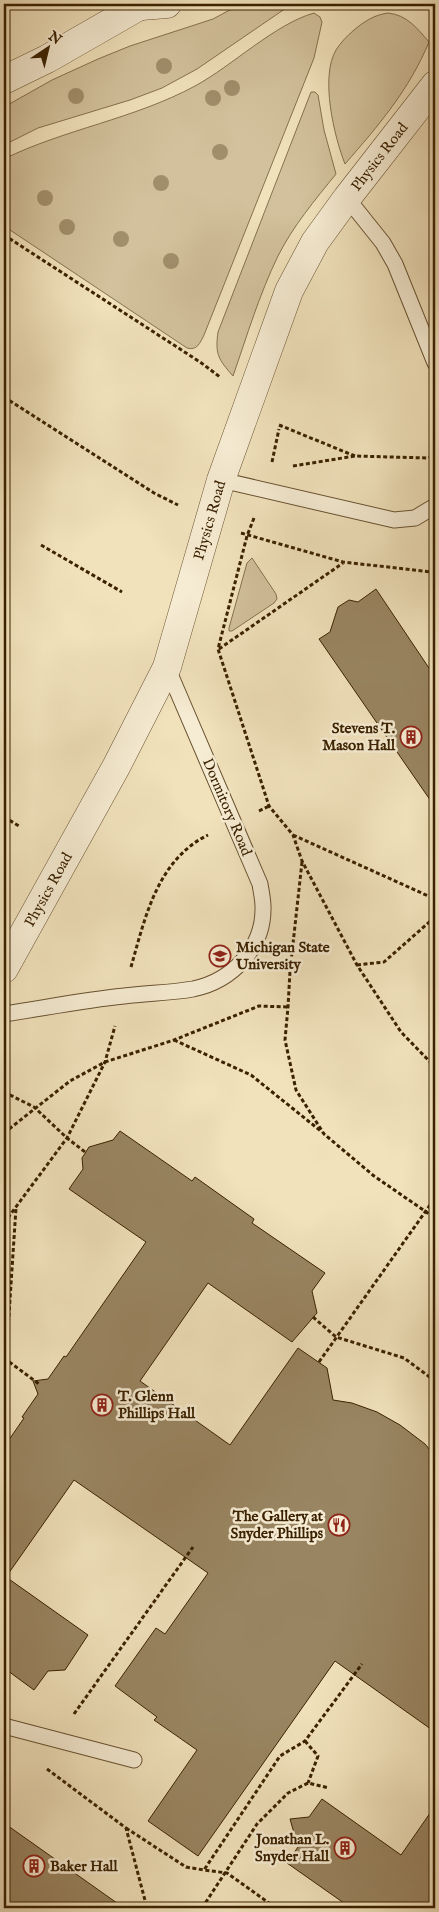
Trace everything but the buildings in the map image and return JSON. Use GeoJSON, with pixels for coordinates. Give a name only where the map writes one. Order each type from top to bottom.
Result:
{"type":"FeatureCollection","features":[{"type":"Feature","properties":{"kind":"street"},"geometry":{"type":"LineString","coordinates":[[4,80],[150,4]]}},
{"type":"Feature","properties":{"kind":"street","name":"Physics Road"},"geometry":{"type":"LineString","coordinates":[[4,969],[116,767],[167,667],[221,480],[289,291],[315,242],[435,85]]}},
{"type":"Feature","properties":{"kind":"lane"},"geometry":{"type":"LineString","coordinates":[[347,198],[382,243],[395,264],[435,363]]}},
{"type":"Feature","properties":{"kind":"lane"},"geometry":{"type":"LineString","coordinates":[[221,480],[394,520],[415,518],[435,506]]}},
{"type":"Feature","properties":{"kind":"lane","name":"Dormitory Road"},"geometry":{"type":"LineString","coordinates":[[4,1014],[123,996],[193,989],[216,982],[234,970],[252,950],[261,928],[264,907],[260,884],[167,667]]}},
{"type":"Feature","properties":{"kind":"lane"},"geometry":{"type":"LineString","coordinates":[[4,1726],[56,1738],[134,1760]]}},
{"type":"Feature","properties":{"kind":"path"},"geometry":{"type":"LineString","coordinates":[[4,235],[200,362],[250,399],[280,426],[354,456]]}},
{"type":"Feature","properties":{"kind":"path"},"geometry":{"type":"LineString","coordinates":[[282,417],[270,469],[247,536],[218,650],[269,806],[293,835],[302,862],[358,965],[401,1032],[435,1067]]}},
{"type":"Feature","properties":{"kind":"path"},"geometry":{"type":"LineString","coordinates":[[270,469],[354,456],[428,458],[435,456]]}},
{"type":"Feature","properties":{"kind":"path"},"geometry":{"type":"LineString","coordinates":[[41,545],[122,592]]}},
{"type":"Feature","properties":{"kind":"path"},"geometry":{"type":"LineString","coordinates":[[218,650],[343,562]]}},
{"type":"Feature","properties":{"kind":"path"},"geometry":{"type":"LineString","coordinates":[[4,817],[19,826]]}},
{"type":"Feature","properties":{"kind":"path"},"geometry":{"type":"LineString","coordinates":[[293,835],[435,899]]}},
{"type":"Feature","properties":{"kind":"path"},"geometry":{"type":"LineString","coordinates":[[302,862],[284,1040],[296,1090],[324,1134]]}},
{"type":"Feature","properties":{"kind":"path"},"geometry":{"type":"LineString","coordinates":[[358,965],[384,962],[435,916]]}},
{"type":"Feature","properties":{"kind":"path"},"geometry":{"type":"LineString","coordinates":[[4,1133],[34,1107],[70,1081],[105,1062],[174,1040],[259,1006],[288,1007]]}},
{"type":"Feature","properties":{"kind":"path"},"geometry":{"type":"LineString","coordinates":[[174,1040],[251,1075],[374,1176],[435,1218]]}},
{"type":"Feature","properties":{"kind":"path"},"geometry":{"type":"LineString","coordinates":[[4,1092],[34,1107],[66,1138],[85,1152]]}},
{"type":"Feature","properties":{"kind":"path"},"geometry":{"type":"LineString","coordinates":[[319,1362],[435,1198]]}},
{"type":"Feature","properties":{"kind":"path"},"geometry":{"type":"LineString","coordinates":[[16,1207],[5,1359],[39,1384]]}},
{"type":"Feature","properties":{"kind":"path"},"geometry":{"type":"LineString","coordinates":[[313,1317],[336,1337],[404,1358],[435,1381]]}},
{"type":"Feature","properties":{"kind":"path"},"geometry":{"type":"LineString","coordinates":[[193,1548],[56,1738],[40,1764],[126,1828],[186,1867],[226,1873],[276,1908]]}},
{"type":"Feature","properties":{"kind":"path"},"geometry":{"type":"LineString","coordinates":[[204,1870],[280,1756],[305,1741],[362,1664]]}},
{"type":"Feature","properties":{"kind":"path"},"geometry":{"type":"LineString","coordinates":[[305,1741],[318,1756],[308,1783]]}},
{"type":"Feature","properties":{"kind":"path"},"geometry":{"type":"LineString","coordinates":[[202,1908],[257,1824],[288,1793],[308,1783],[329,1788]]}},
{"type":"Feature","properties":{"kind":"path"},"geometry":{"type":"LineString","coordinates":[[126,1828],[147,1908]]}},
{"type":"Feature","properties":{"kind":"shaded area"},"geometry":{"type":"Polygon","coordinates":[[[241,4],[292,4],[197,69],[162,88],[130,100],[38,128],[4,145],[4,107],[52,80],[98,59],[130,46],[213,19],[241,4]]]}},
{"type":"Feature","properties":{"kind":"shaded area"},"geometry":{"type":"Polygon","coordinates":[[[314,13],[320,17],[322,22],[314,58],[204,335],[196,347],[187,348],[4,226],[4,159],[51,140],[124,116],[172,97],[209,78],[284,26],[314,13]]]}},
{"type":"Feature","properties":{"kind":"shaded area"},"geometry":{"type":"Polygon","coordinates":[[[388,13],[406,19],[429,42],[403,91],[345,164],[330,107],[329,75],[331,62],[338,47],[354,30],[378,15],[388,13]]]}},
{"type":"Feature","properties":{"kind":"shaded area"},"geometry":{"type":"Polygon","coordinates":[[[311,92],[315,92],[318,95],[324,130],[336,174],[297,224],[278,256],[259,301],[233,376],[224,365],[217,351],[218,332],[311,92]]]}},
{"type":"Feature","properties":{"kind":"shaded area"},"geometry":{"type":"Polygon","coordinates":[[[252,558],[276,594],[277,599],[274,603],[232,631],[229,631],[247,563],[252,558]]]}},
{"type":"Feature","properties":{"kind":"place","name":"Stevens T. Mason Hall"},"geometry":{"type":"Point","coordinates":[411,737]}},
{"type":"Feature","properties":{"kind":"place","name":"Michigan State University"},"geometry":{"type":"Point","coordinates":[220,956]}},
{"type":"Feature","properties":{"kind":"place","name":"T. Glenn Phillips Hall"},"geometry":{"type":"Point","coordinates":[102,1405]}},
{"type":"Feature","properties":{"kind":"place","name":"The Gallery at Snyder Phillips"},"geometry":{"type":"Point","coordinates":[339,1525]}},
{"type":"Feature","properties":{"kind":"place","name":"Jonathan L. Snyder Hall"},"geometry":{"type":"Point","coordinates":[345,1848]}},
{"type":"Feature","properties":{"kind":"place","name":"Baker Hall"},"geometry":{"type":"Point","coordinates":[34,1866]}}]}
